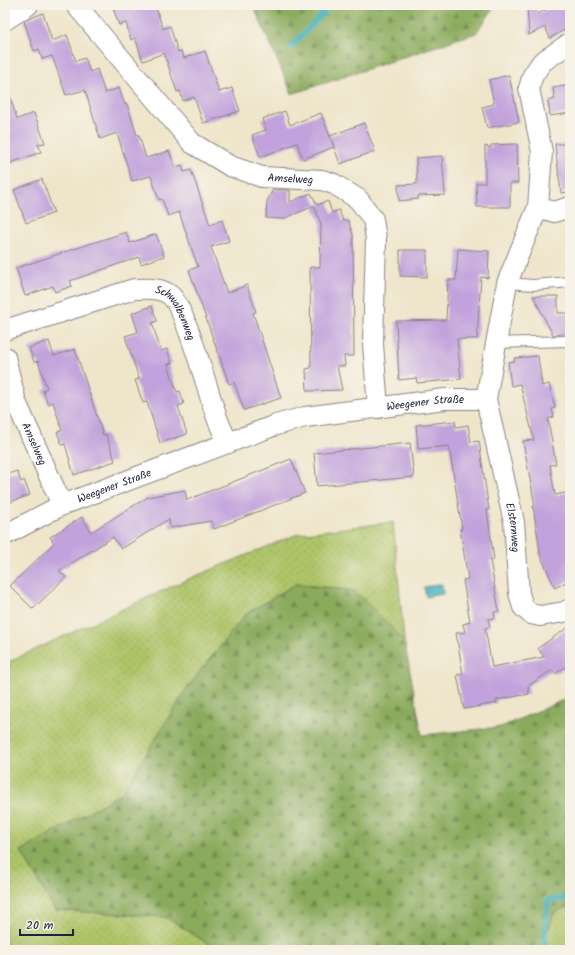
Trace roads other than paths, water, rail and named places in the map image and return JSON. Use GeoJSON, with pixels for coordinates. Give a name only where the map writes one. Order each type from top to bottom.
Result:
{"type":"FeatureCollection","features":[{"type":"Feature","properties":{"kind":"street"},"geometry":{"type":"LineString","coordinates":[[5,20],[28,5]]}},
{"type":"Feature","properties":{"kind":"street","name":"Amselweg"},"geometry":{"type":"LineString","coordinates":[[76,5],[192,144],[230,166],[262,178],[322,180],[334,184],[358,199],[373,220],[376,240],[373,344],[378,408]]}},
{"type":"Feature","properties":{"kind":"street"},"geometry":{"type":"LineString","coordinates":[[486,399],[507,283],[538,208],[542,152],[529,88],[533,75],[542,62],[570,43]]}},
{"type":"Feature","properties":{"kind":"street"},"geometry":{"type":"LineString","coordinates":[[538,208],[554,212],[570,207]]}},
{"type":"Feature","properties":{"kind":"street","name":"Schwalbenweg"},"geometry":{"type":"LineString","coordinates":[[5,330],[134,289],[155,288],[170,295],[180,310],[200,363],[216,415],[228,443]]}},
{"type":"Feature","properties":{"kind":"street","name":"Amselweg"},"geometry":{"type":"LineString","coordinates":[[5,357],[16,402],[62,505]]}},
{"type":"Feature","properties":{"kind":"street","name":"Weegener Straße"},"geometry":{"type":"LineString","coordinates":[[5,536],[62,505],[276,425],[305,417],[445,399],[486,399]]}},
{"type":"Feature","properties":{"kind":"street","name":"Elsternweg"},"geometry":{"type":"LineString","coordinates":[[486,399],[514,522],[519,593],[523,607],[531,614],[540,616],[564,612],[570,609]]}},
{"type":"Feature","properties":{"kind":"lane"},"geometry":{"type":"LineString","coordinates":[[507,283],[533,285],[570,282]]}},
{"type":"Feature","properties":{"kind":"lane"},"geometry":{"type":"LineString","coordinates":[[496,343],[570,341]]}},
{"type":"Feature","properties":{"kind":"water"},"geometry":{"type":"Polygon","coordinates":[[[442,584],[443,594],[426,597],[424,587],[442,584]]]}},
{"type":"Feature","properties":{"kind":"waterway"},"geometry":{"type":"LineString","coordinates":[[291,47],[331,5]]}},
{"type":"Feature","properties":{"kind":"waterway"},"geometry":{"type":"LineString","coordinates":[[544,950],[548,900],[570,898]]}}]}
